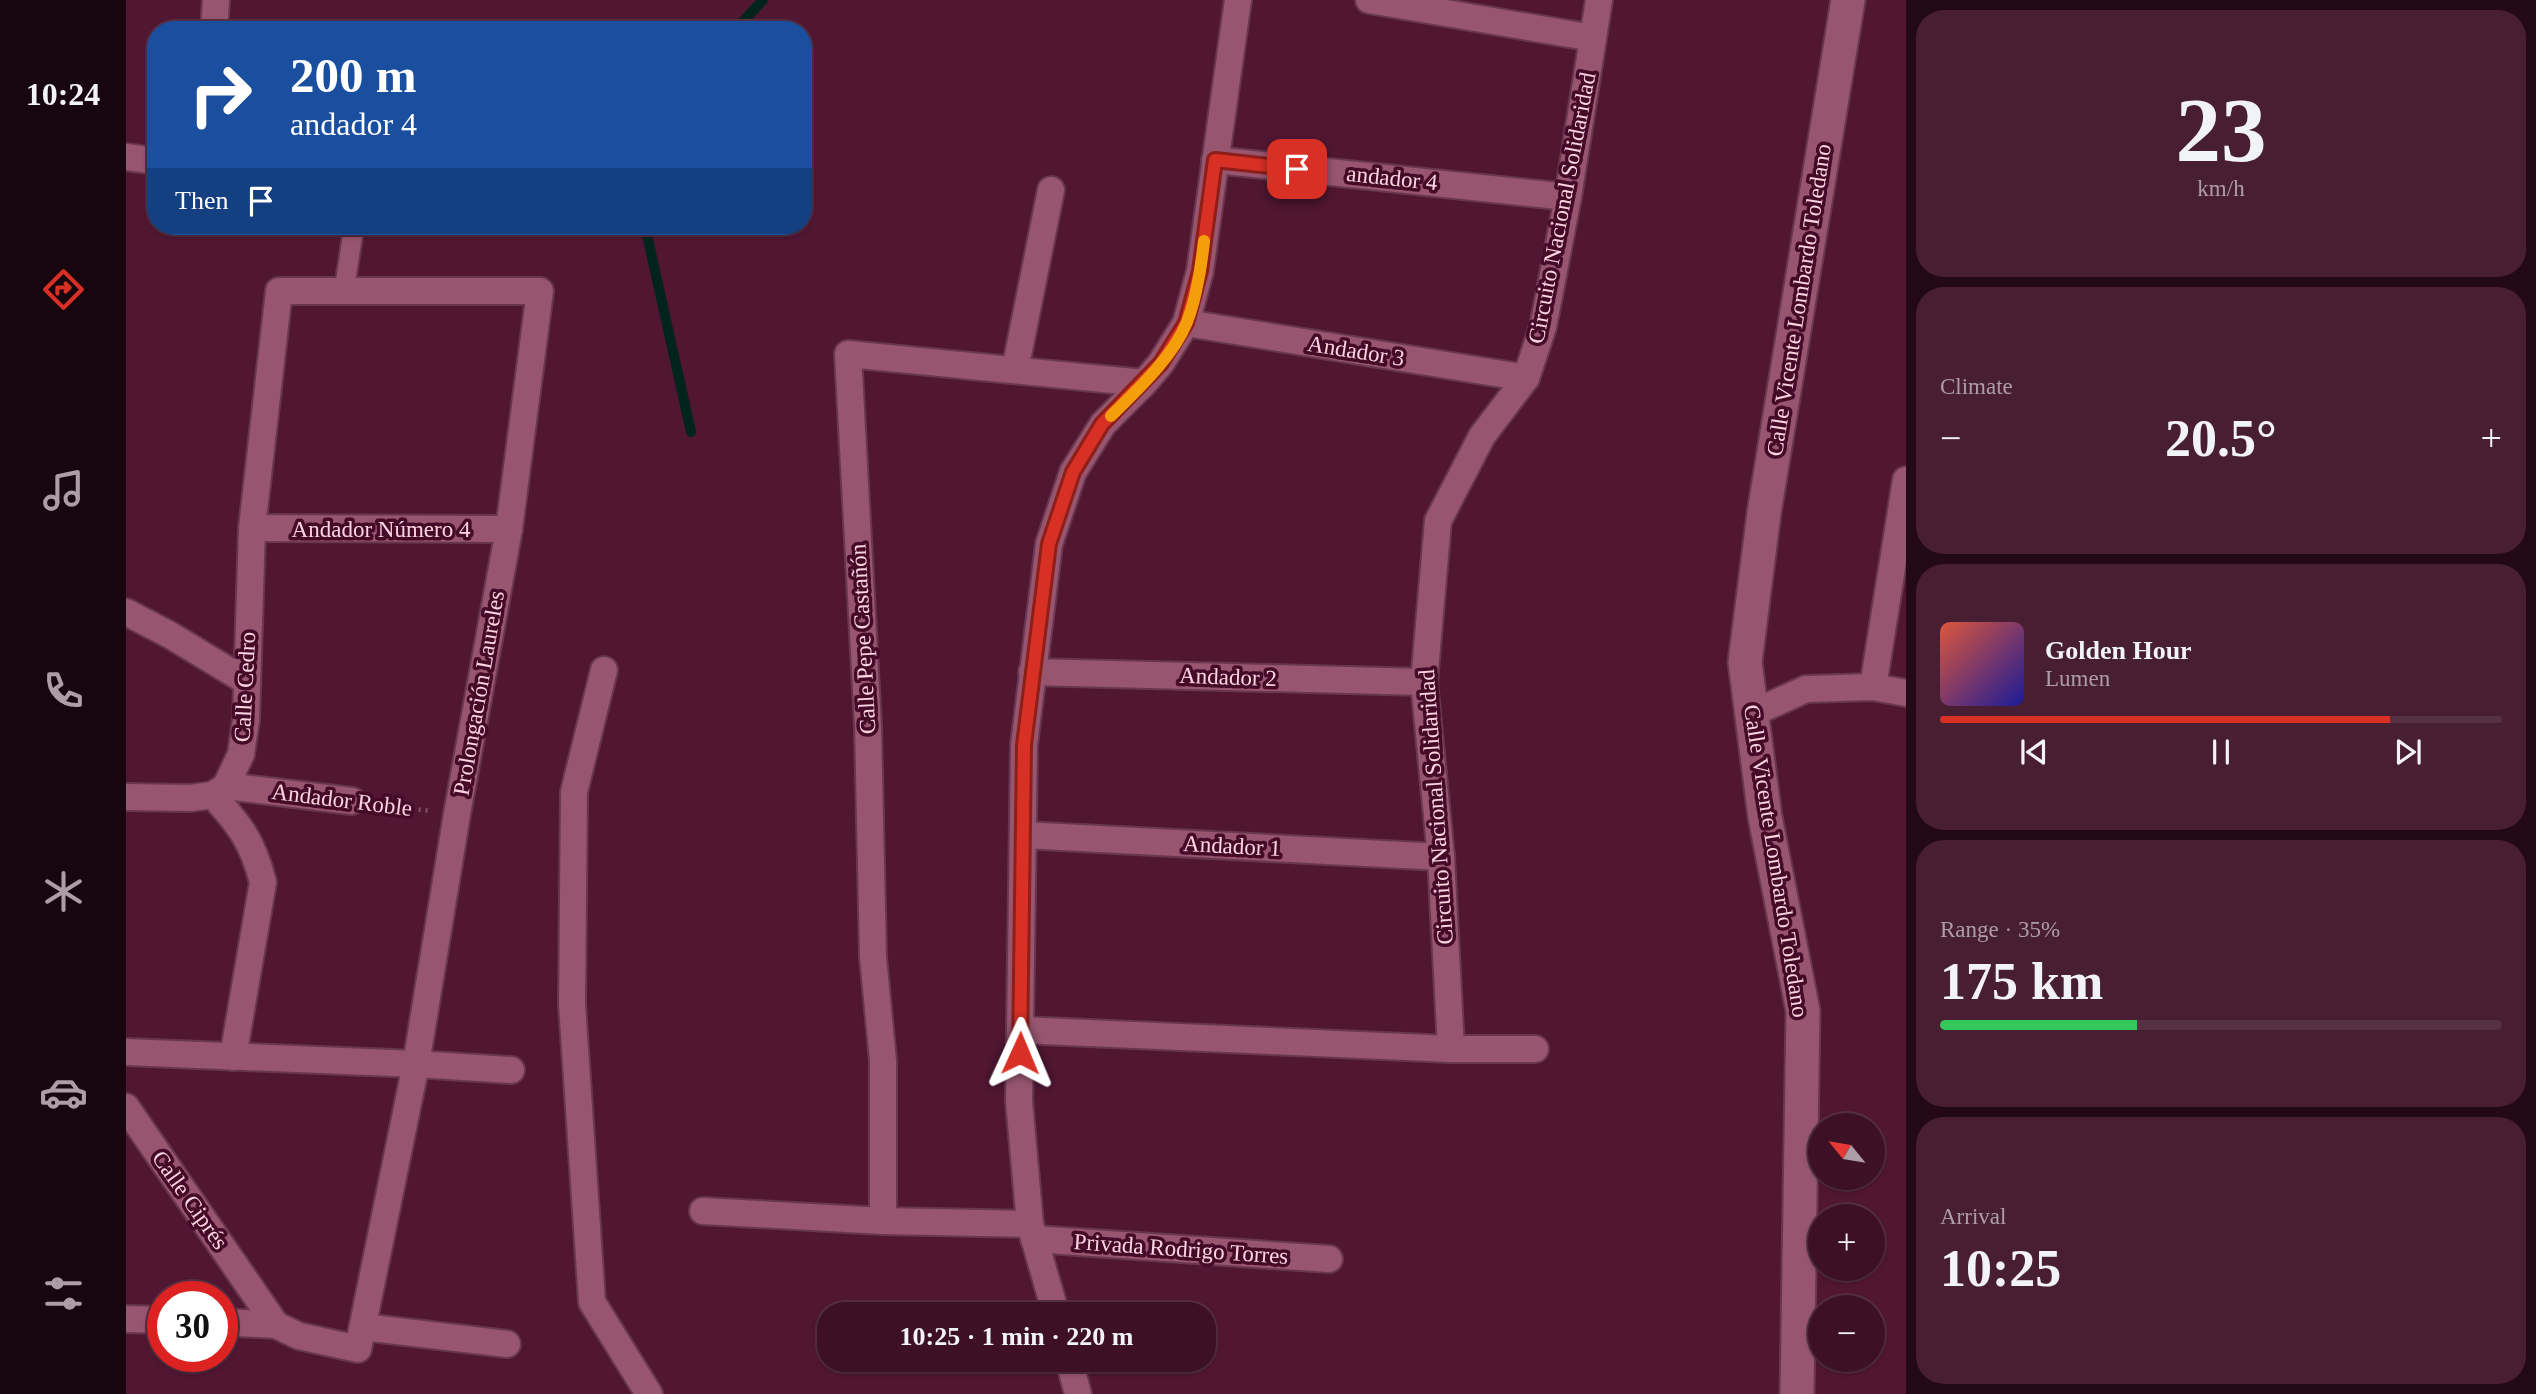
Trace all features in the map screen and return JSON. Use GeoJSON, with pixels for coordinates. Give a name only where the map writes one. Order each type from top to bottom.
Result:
{"type":"FeatureCollection","features":[{"type":"Feature","properties":{"kind":"street"},"geometry":{"type":"LineString","coordinates":[[215,21],[216,0]]}},
{"type":"Feature","properties":{"kind":"street"},"geometry":{"type":"LineString","coordinates":[[1053,1302],[1032,1231],[1019,1101],[1024,745],[1049,544],[1073,472],[1102,424],[1161,363],[1186,323],[1200,271],[1238,0]]}},
{"type":"Feature","properties":{"kind":"street"},"geometry":{"type":"LineString","coordinates":[[1369,0],[1593,38]]}},
{"type":"Feature","properties":{"kind":"street","name":"Circuito Nacional Solidaridad"},"geometry":{"type":"LineString","coordinates":[[1451,1049],[1441,857],[1424,682],[1438,521],[1482,436],[1526,379],[1543,327],[1568,197],[1599,0]]}},
{"type":"Feature","properties":{"kind":"street","name":"Calle Vicente Lombardo Toledano"},"geometry":{"type":"LineString","coordinates":[[1797,1394],[1803,1011],[1765,817],[1745,662],[1764,513],[1848,0]]}},
{"type":"Feature","properties":{"kind":"street"},"geometry":{"type":"LineString","coordinates":[[126,157],[147,160]]}},
{"type":"Feature","properties":{"kind":"street","name":"andador 4"},"geometry":{"type":"LineString","coordinates":[[1215,160],[1568,197]]}},
{"type":"Feature","properties":{"kind":"street"},"geometry":{"type":"LineString","coordinates":[[1015,370],[1051,190]]}},
{"type":"Feature","properties":{"kind":"street"},"geometry":{"type":"LineString","coordinates":[[344,291],[353,235]]}},
{"type":"Feature","properties":{"kind":"street","name":"Prolongación Laureles"},"geometry":{"type":"LineString","coordinates":[[279,291],[540,291],[509,529],[457,814],[416,1064],[361,1338]]}},
{"type":"Feature","properties":{"kind":"street","name":"Calle Cedro"},"geometry":{"type":"LineString","coordinates":[[219,790],[241,754],[246,720],[252,528],[279,291]]}},
{"type":"Feature","properties":{"kind":"street","name":"Andador 3"},"geometry":{"type":"LineString","coordinates":[[1186,323],[1526,379]]}},
{"type":"Feature","properties":{"kind":"street","name":"Calle Pepe Castañón"},"geometry":{"type":"LineString","coordinates":[[883,1221],[883,1061],[873,957],[868,726],[848,354],[1144,383]]}},
{"type":"Feature","properties":{"kind":"street"},"geometry":{"type":"LineString","coordinates":[[1873,687],[1906,480]]}},
{"type":"Feature","properties":{"kind":"street","name":"Andador Número 4"},"geometry":{"type":"LineString","coordinates":[[252,528],[509,529]]}},
{"type":"Feature","properties":{"kind":"street"},"geometry":{"type":"LineString","coordinates":[[126,612],[246,681]]}},
{"type":"Feature","properties":{"kind":"street"},"geometry":{"type":"LineString","coordinates":[[604,670],[574,792],[572,1004],[592,1302],[649,1394]]}},
{"type":"Feature","properties":{"kind":"street","name":"Andador 2"},"geometry":{"type":"LineString","coordinates":[[1032,672],[1424,682]]}},
{"type":"Feature","properties":{"kind":"street"},"geometry":{"type":"LineString","coordinates":[[1751,714],[1806,689],[1873,687],[1906,693]]}},
{"type":"Feature","properties":{"kind":"street"},"geometry":{"type":"LineString","coordinates":[[219,790],[255,853],[262,882],[233,1057]]}},
{"type":"Feature","properties":{"kind":"street","name":"Andador Roble"},"geometry":{"type":"LineString","coordinates":[[126,797],[191,798],[219,790],[352,801]]}},
{"type":"Feature","properties":{"kind":"street","name":"Andador 1"},"geometry":{"type":"LineString","coordinates":[[1023,835],[1441,857]]}},
{"type":"Feature","properties":{"kind":"street"},"geometry":{"type":"LineString","coordinates":[[1020,1030],[1451,1049],[1535,1049]]}},
{"type":"Feature","properties":{"kind":"street"},"geometry":{"type":"LineString","coordinates":[[126,1052],[510,1070]]}},
{"type":"Feature","properties":{"kind":"street","name":"Calle Ciprés"},"geometry":{"type":"LineString","coordinates":[[126,1107],[276,1325]]}},
{"type":"Feature","properties":{"kind":"street","name":"Privada Rodrigo Torres"},"geometry":{"type":"LineString","coordinates":[[703,1211],[1032,1231],[1329,1259]]}},
{"type":"Feature","properties":{"kind":"street"},"geometry":{"type":"LineString","coordinates":[[126,1319],[147,1320]]}},
{"type":"Feature","properties":{"kind":"street"},"geometry":{"type":"LineString","coordinates":[[238,1323],[276,1325],[299,1336],[507,1344]]}},
{"type":"Feature","properties":{"kind":"street"},"geometry":{"type":"LineString","coordinates":[[1072,1372],[1078,1394]]}},
{"type":"Feature","properties":{"kind":"path","name":"Andador Roble"},"geometry":{"type":"LineString","coordinates":[[352,801],[457,814]]}},
{"type":"Feature","properties":{"kind":"waterway"},"geometry":{"type":"LineString","coordinates":[[743,21],[763,0]]}},
{"type":"Feature","properties":{"kind":"waterway"},"geometry":{"type":"LineString","coordinates":[[647,235],[691,432]]}},
{"type":"Feature","properties":{"kind":"slow traffic"},"geometry":{"type":"LineString","coordinates":[[1111,416],[1161,363],[1186,323],[1200,271],[1204,241]]}},
{"type":"Feature","properties":{"kind":"route"},"geometry":{"type":"LineString","coordinates":[[1020,1053],[1024,745],[1049,544],[1073,472],[1102,424],[1161,363],[1186,323],[1200,271],[1215,160],[1297,169]]}}]}
